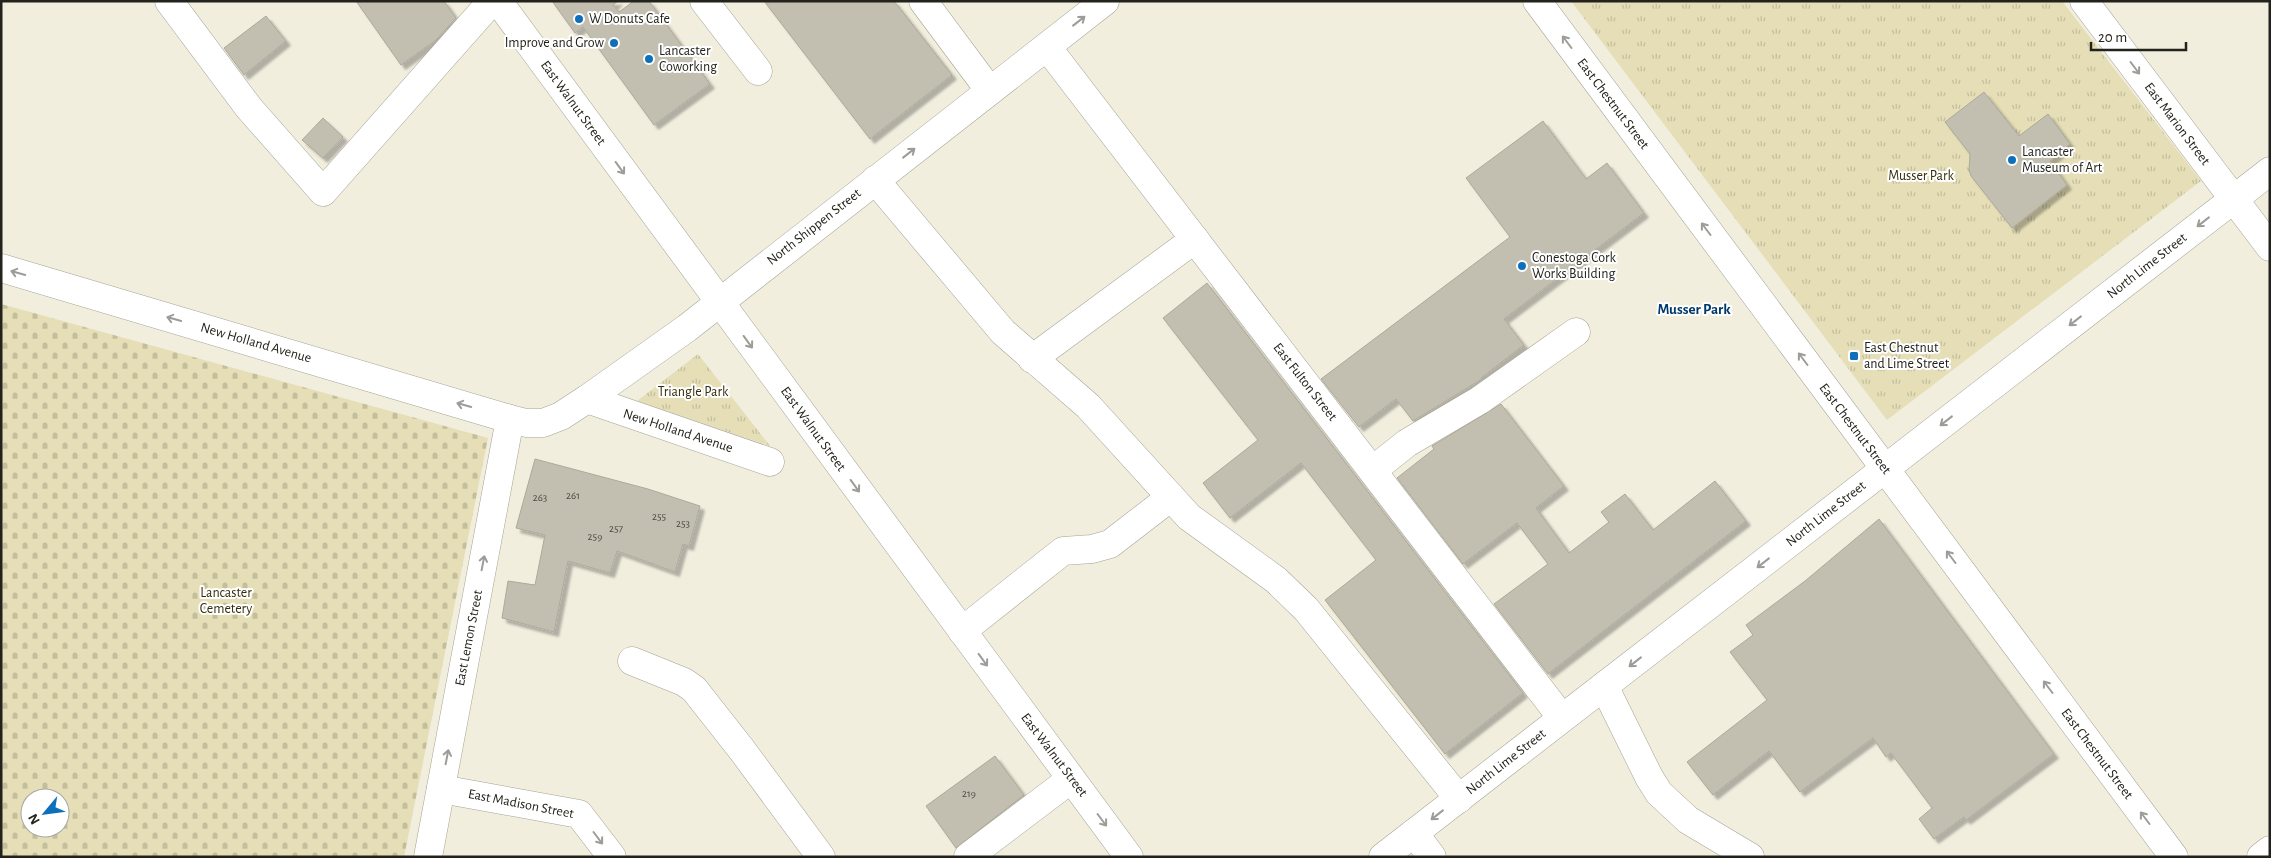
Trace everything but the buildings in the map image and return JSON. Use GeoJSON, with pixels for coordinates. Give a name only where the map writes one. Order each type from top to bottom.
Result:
{"type":"FeatureCollection","features":[{"type":"Feature","properties":{"kind":"main road"},"geometry":{"type":"LineString","coordinates":[[169,1],[249,108],[323,192],[492,1]]}},
{"type":"Feature","properties":{"kind":"main road","name":"East Walnut Street"},"geometry":{"type":"LineString","coordinates":[[498,1],[1129,857]]}},
{"type":"Feature","properties":{"kind":"main road"},"geometry":{"type":"LineString","coordinates":[[704,1],[758,72]]}},
{"type":"Feature","properties":{"kind":"main road"},"geometry":{"type":"LineString","coordinates":[[923,1],[990,91]]}},
{"type":"Feature","properties":{"kind":"main road","name":"North Shippen Street"},"geometry":{"type":"LineString","coordinates":[[510,419],[526,423],[543,423],[553,420],[586,399],[720,302],[1105,1]]}},
{"type":"Feature","properties":{"kind":"main road","name":"East Chestnut Street"},"geometry":{"type":"LineString","coordinates":[[1537,1],[2174,857]]}},
{"type":"Feature","properties":{"kind":"main road","name":"East Marion Street"},"geometry":{"type":"LineString","coordinates":[[2084,1],[2270,247]]}},
{"type":"Feature","properties":{"kind":"main road","name":"East Fulton Street"},"geometry":{"type":"LineString","coordinates":[[1046,46],[1374,470],[1562,718]]}},
{"type":"Feature","properties":{"kind":"main road","name":"North Lime Street"},"geometry":{"type":"LineString","coordinates":[[1384,857],[2270,171]]}},
{"type":"Feature","properties":{"kind":"main road"},"geometry":{"type":"LineString","coordinates":[[875,180],[984,310],[1032,359],[1088,406],[1189,516],[1276,580],[1306,609],[1458,798]]}},
{"type":"Feature","properties":{"kind":"main road"},"geometry":{"type":"LineString","coordinates":[[1032,359],[1195,240]]}},
{"type":"Feature","properties":{"kind":"main road","name":"New Holland Avenue"},"geometry":{"type":"LineString","coordinates":[[1,268],[510,419]]}},
{"type":"Feature","properties":{"kind":"main road"},"geometry":{"type":"LineString","coordinates":[[1374,470],[1407,443],[1480,400],[1576,332]]}},
{"type":"Feature","properties":{"kind":"main road","name":"New Holland Avenue"},"geometry":{"type":"LineString","coordinates":[[586,399],[770,462]]}},
{"type":"Feature","properties":{"kind":"main road","name":"East Lemon Street"},"geometry":{"type":"LineString","coordinates":[[428,857],[510,419]]}},
{"type":"Feature","properties":{"kind":"main road"},"geometry":{"type":"LineString","coordinates":[[962,631],[1063,552],[1092,549],[1110,544],[1171,497]]}},
{"type":"Feature","properties":{"kind":"main road"},"geometry":{"type":"LineString","coordinates":[[632,661],[684,682],[694,689],[742,750],[821,857]]}},
{"type":"Feature","properties":{"kind":"main road"},"geometry":{"type":"LineString","coordinates":[[1604,686],[1649,777],[1659,793],[1688,820],[1750,857]]}},
{"type":"Feature","properties":{"kind":"main road"},"geometry":{"type":"LineString","coordinates":[[968,857],[1071,779]]}},
{"type":"Feature","properties":{"kind":"main road","name":"East Madison Street"},"geometry":{"type":"LineString","coordinates":[[441,789],[579,814],[612,857]]}},
{"type":"Feature","properties":{"kind":"main road"},"geometry":{"type":"LineString","coordinates":[[1414,833],[1432,857]]}},
{"type":"Feature","properties":{"kind":"main road"},"geometry":{"type":"LineString","coordinates":[[2261,857],[2270,850]]}},
{"type":"Feature","properties":{"kind":"green space","name":"Musser Park"},"geometry":{"type":"Polygon","coordinates":[[[1571,1],[2062,1],[2201,181],[1887,420],[1571,1]]]}},
{"type":"Feature","properties":{"kind":"green space","name":"Lancaster Cemetery"},"geometry":{"type":"Polygon","coordinates":[[[1,304],[488,438],[404,857],[1,857],[1,304]]]}},
{"type":"Feature","properties":{"kind":"green space","name":"Triangle Park"},"geometry":{"type":"Polygon","coordinates":[[[698,354],[770,446],[637,401],[698,354]]]}},
{"type":"Feature","properties":{"kind":"place","name":"W Donuts Cafe"},"geometry":{"type":"Point","coordinates":[579,19]}},
{"type":"Feature","properties":{"kind":"place","name":"Improve and Grow"},"geometry":{"type":"Point","coordinates":[614,43]}},
{"type":"Feature","properties":{"kind":"place","name":"Lancaster Coworking"},"geometry":{"type":"Point","coordinates":[649,59]}},
{"type":"Feature","properties":{"kind":"place","name":"Lancaster Museum of Art"},"geometry":{"type":"Point","coordinates":[2012,160]}},
{"type":"Feature","properties":{"kind":"place","name":"Conestoga Cork Works Building"},"geometry":{"type":"Point","coordinates":[1522,266]}},
{"type":"Feature","properties":{"kind":"place","name":"East Chestnut and Lime Street"},"geometry":{"type":"Point","coordinates":[1854,356]}},
{"type":"Feature","properties":{"kind":"district","name":"Musser Park"},"geometry":{"type":"Point","coordinates":[1694,309]}}]}
